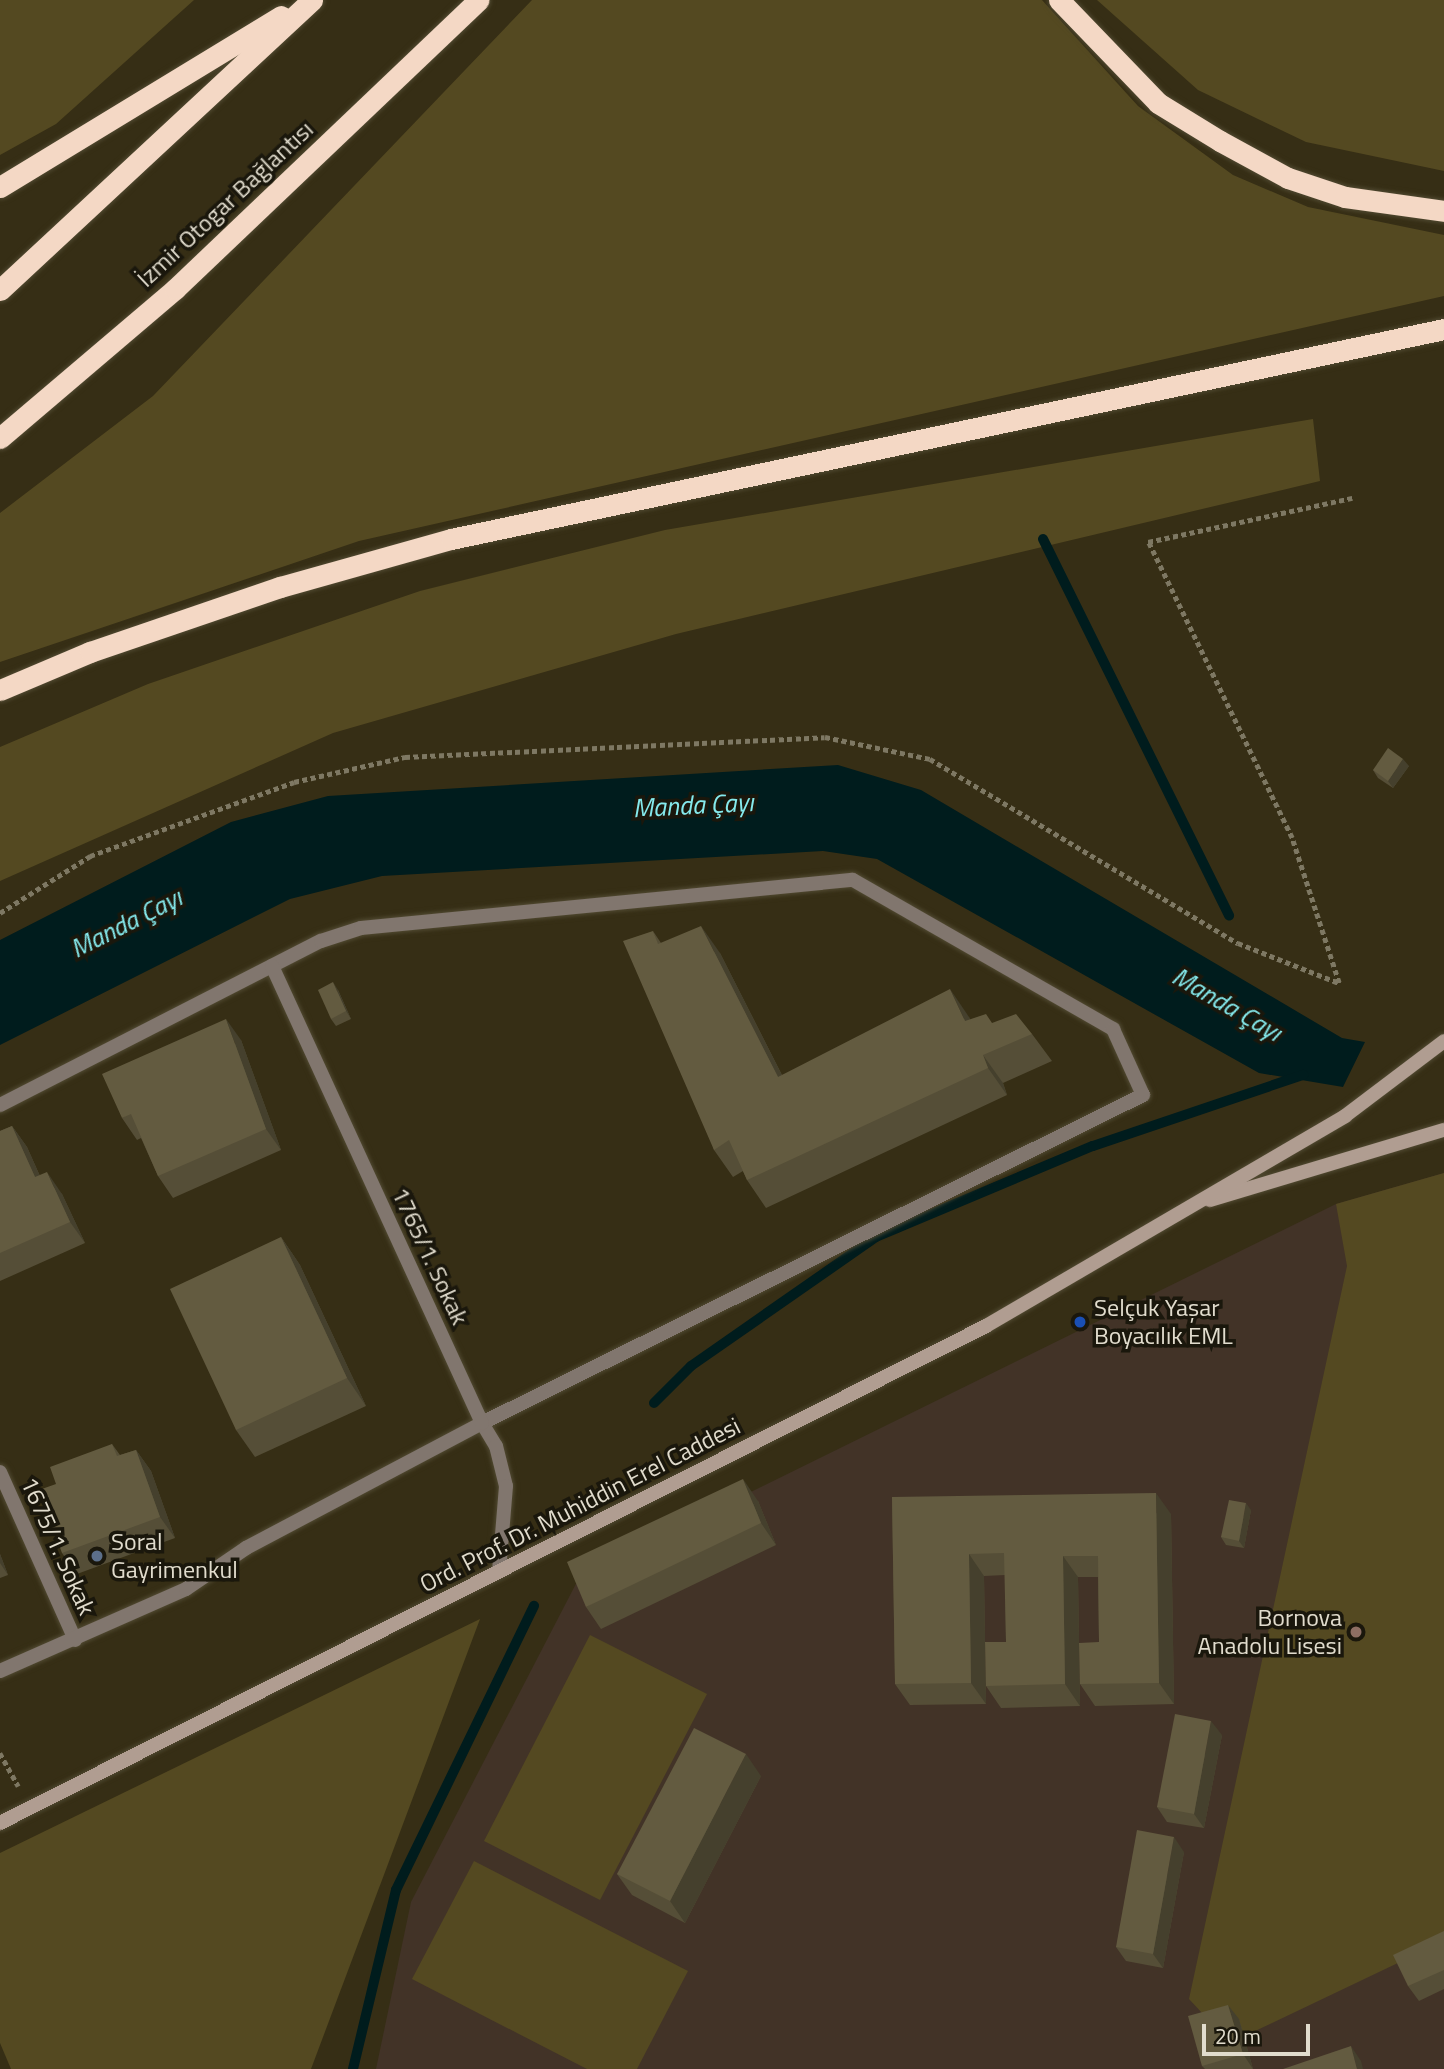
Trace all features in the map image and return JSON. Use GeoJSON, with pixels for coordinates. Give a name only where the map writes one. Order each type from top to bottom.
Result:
{"type":"FeatureCollection","features":[{"type":"Feature","properties":{"kind":"highway"},"geometry":{"type":"LineString","coordinates":[[0,187],[310,0]]}},
{"type":"Feature","properties":{"kind":"highway"},"geometry":{"type":"LineString","coordinates":[[0,290],[310,0]]}},
{"type":"Feature","properties":{"kind":"highway","name":"İzmir Otogar Bağlantısı"},"geometry":{"type":"LineString","coordinates":[[0,438],[175,289],[480,0]]}},
{"type":"Feature","properties":{"kind":"highway"},"geometry":{"type":"LineString","coordinates":[[1059,0],[1119,69],[1158,103],[1220,142],[1345,197],[1444,211]]}},
{"type":"Feature","properties":{"kind":"highway"},"geometry":{"type":"LineString","coordinates":[[0,690],[90,652],[267,591],[451,539],[1444,329]]}},
{"type":"Feature","properties":{"kind":"main road","name":"Ord. Prof. Dr. Muhiddin Erel Caddesi"},"geometry":{"type":"LineString","coordinates":[[0,1824],[986,1326],[1172,1212],[1345,1116],[1444,1041]]}},
{"type":"Feature","properties":{"kind":"main road","name":"Ord. Prof. Dr. Muhiddin Erel Caddesi"},"geometry":{"type":"LineString","coordinates":[[1172,1212],[1444,1130]]}},
{"type":"Feature","properties":{"kind":"street"},"geometry":{"type":"LineString","coordinates":[[0,1105],[272,966],[361,928],[853,880],[1113,1029],[1143,1095],[482,1423],[246,1548],[186,1589],[75,1640]]}},
{"type":"Feature","properties":{"kind":"street","name":"1765/1. Sokak"},"geometry":{"type":"LineString","coordinates":[[272,966],[482,1423],[496,1446],[506,1486],[499,1572]]}},
{"type":"Feature","properties":{"kind":"street","name":"1675/1. Sokak"},"geometry":{"type":"LineString","coordinates":[[0,1472],[75,1640],[0,1671]]}},
{"type":"Feature","properties":{"kind":"path"},"geometry":{"type":"LineString","coordinates":[[0,913],[90,856],[294,782],[405,757],[825,737],[930,759],[1238,943],[1339,983],[1292,838],[1148,542],[1352,498]]}},
{"type":"Feature","properties":{"kind":"path"},"geometry":{"type":"LineString","coordinates":[[0,1753],[30,1808]]}},
{"type":"Feature","properties":{"kind":"shaded area"},"geometry":{"type":"Polygon","coordinates":[[[0,0],[194,0],[56,124],[0,155],[0,0]]]}},
{"type":"Feature","properties":{"kind":"shaded area"},"geometry":{"type":"Polygon","coordinates":[[[532,0],[1042,0],[1138,106],[1233,175],[1308,207],[1444,235],[1444,296],[359,541],[0,662],[0,513],[153,396],[532,0]]]}},
{"type":"Feature","properties":{"kind":"shaded area"},"geometry":{"type":"Polygon","coordinates":[[[1097,0],[1444,0],[1444,171],[1306,142],[1198,90],[1097,0]]]}},
{"type":"Feature","properties":{"kind":"shaded area"},"geometry":{"type":"Polygon","coordinates":[[[1313,419],[1320,481],[676,634],[333,733],[0,881],[0,747],[148,684],[420,591],[665,530],[1313,419]]]}},
{"type":"Feature","properties":{"kind":"shaded area"},"geometry":{"type":"Polygon","coordinates":[[[1444,1173],[1444,2069],[376,2069],[411,1902],[580,1576],[1336,1204],[1444,1173]]]}},
{"type":"Feature","properties":{"kind":"shaded area","name":"Bornova Anadolu Lisesi"},"geometry":{"type":"Polygon","coordinates":[[[1444,1173],[1444,1941],[1230,2043],[1189,1999],[1347,1266],[1336,1204],[1444,1173]]]}},
{"type":"Feature","properties":{"kind":"shaded area"},"geometry":{"type":"Polygon","coordinates":[[[480,1619],[311,2069],[11,2069],[0,2043],[0,1853],[480,1619]]]}},
{"type":"Feature","properties":{"kind":"shaded area"},"geometry":{"type":"Polygon","coordinates":[[[590,1635],[707,1694],[600,1900],[484,1841],[590,1635]]]}},
{"type":"Feature","properties":{"kind":"shaded area"},"geometry":{"type":"Polygon","coordinates":[[[474,1861],[688,1971],[637,2069],[587,2069],[412,1979],[474,1861]]]}},
{"type":"Feature","properties":{"kind":"water","name":"Manda Çayı"},"geometry":{"type":"Polygon","coordinates":[[[838,765],[921,790],[1342,1038],[1365,1042],[1343,1087],[1259,1073],[877,859],[823,851],[382,876],[290,899],[0,1045],[0,940],[231,822],[328,796],[838,765]]]}},
{"type":"Feature","properties":{"kind":"building"},"geometry":{"type":"Polygon","coordinates":[[[1388,748],[1403,759],[1388,781],[1373,770],[1388,748]]]}},
{"type":"Feature","properties":{"kind":"building"},"geometry":{"type":"Polygon","coordinates":[[[701,926],[778,1077],[950,989],[965,1021],[986,1014],[992,1023],[1016,1014],[1032,1034],[983,1055],[988,1068],[747,1180],[729,1140],[714,1150],[623,941],[653,931],[658,944],[701,926]]]}},
{"type":"Feature","properties":{"kind":"building"},"geometry":{"type":"Polygon","coordinates":[[[333,982],[346,1011],[331,1019],[318,990],[333,982]]]}},
{"type":"Feature","properties":{"kind":"building"},"geometry":{"type":"Polygon","coordinates":[[[226,1019],[266,1129],[158,1176],[131,1114],[122,1118],[102,1074],[226,1019]]]}},
{"type":"Feature","properties":{"kind":"building"},"geometry":{"type":"Polygon","coordinates":[[[12,1126],[35,1177],[47,1172],[70,1222],[0,1253],[0,1131],[12,1126]]]}},
{"type":"Feature","properties":{"kind":"building"},"geometry":{"type":"Polygon","coordinates":[[[281,1237],[347,1378],[236,1430],[170,1289],[281,1237]]]}},
{"type":"Feature","properties":{"kind":"building"},"geometry":{"type":"Polygon","coordinates":[[[112,1444],[117,1456],[136,1450],[160,1517],[62,1553],[39,1490],[56,1484],[50,1467],[112,1444]]]}},
{"type":"Feature","properties":{"kind":"building"},"geometry":{"type":"Polygon","coordinates":[[[743,1479],[761,1523],[586,1607],[567,1562],[743,1479]]]}},
{"type":"Feature","properties":{"kind":"building"},"geometry":{"type":"Polygon","coordinates":[[[1156,1493],[1159,1683],[1080,1684],[1079,1643],[1099,1642],[1098,1556],[1063,1556],[1065,1684],[986,1686],[985,1642],[1006,1642],[1004,1553],[969,1554],[971,1683],[895,1684],[892,1497],[1156,1493]]]}},
{"type":"Feature","properties":{"kind":"building"},"geometry":{"type":"Polygon","coordinates":[[[1229,1500],[1246,1503],[1239,1541],[1221,1537],[1229,1500]]]}},
{"type":"Feature","properties":{"kind":"building"},"geometry":{"type":"Polygon","coordinates":[[[1175,1714],[1211,1721],[1194,1814],[1157,1807],[1175,1714]]]}},
{"type":"Feature","properties":{"kind":"building"},"geometry":{"type":"Polygon","coordinates":[[[694,1728],[746,1754],[670,1901],[617,1874],[694,1728]]]}},
{"type":"Feature","properties":{"kind":"building"},"geometry":{"type":"Polygon","coordinates":[[[1137,1830],[1174,1837],[1153,1954],[1116,1947],[1137,1830]]]}},
{"type":"Feature","properties":{"kind":"building"},"geometry":{"type":"Polygon","coordinates":[[[1444,1931],[1444,1970],[1408,1986],[1393,1955],[1444,1931]]]}},
{"type":"Feature","properties":{"kind":"building"},"geometry":{"type":"Polygon","coordinates":[[[1228,2005],[1243,2054],[1202,2066],[1188,2016],[1228,2005]]]}},
{"type":"Feature","properties":{"kind":"building"},"geometry":{"type":"Polygon","coordinates":[[[1351,2046],[1357,2069],[1283,2069],[1351,2046]]]}},
{"type":"Feature","properties":{"kind":"waterway"},"geometry":{"type":"LineString","coordinates":[[1043,539],[1229,916]]}},
{"type":"Feature","properties":{"kind":"waterway"},"geometry":{"type":"LineString","coordinates":[[654,1403],[691,1366],[876,1237],[1093,1146],[1303,1075]]}},
{"type":"Feature","properties":{"kind":"waterway"},"geometry":{"type":"LineString","coordinates":[[353,2069],[396,1890],[534,1606]]}},
{"type":"Feature","properties":{"kind":"place","name":"Selçuk Yaşar Boyacılık EML"},"geometry":{"type":"Point","coordinates":[1080,1322]}},
{"type":"Feature","properties":{"kind":"place","name":"Soral Gayrimenkul"},"geometry":{"type":"Point","coordinates":[97,1556]}},
{"type":"Feature","properties":{"kind":"place","name":"Bornova Anadolu Lisesi"},"geometry":{"type":"Point","coordinates":[1356,1632]}}]}
